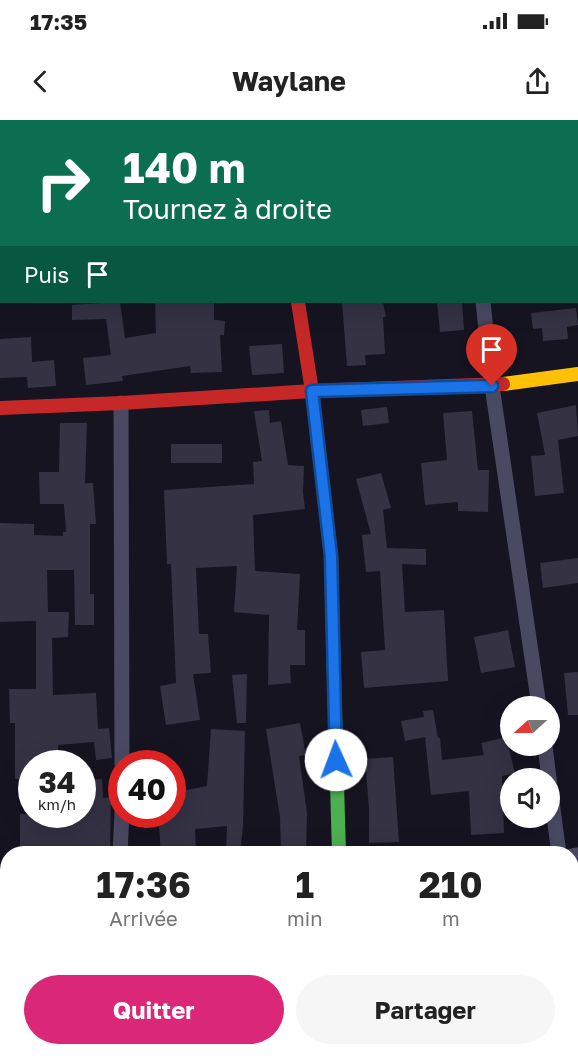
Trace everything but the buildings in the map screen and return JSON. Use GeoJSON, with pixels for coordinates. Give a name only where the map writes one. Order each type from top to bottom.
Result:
{"type":"FeatureCollection","features":[{"type":"Feature","properties":{"kind":"street"},"geometry":{"type":"LineString","coordinates":[[297,303],[312,391],[331,556],[339,846]]}},
{"type":"Feature","properties":{"kind":"street"},"geometry":{"type":"LineString","coordinates":[[483,303],[492,386],[538,696]]}},
{"type":"Feature","properties":{"kind":"street"},"geometry":{"type":"LineString","coordinates":[[0,408],[312,391],[492,386],[578,374]]}},
{"type":"Feature","properties":{"kind":"street"},"geometry":{"type":"LineString","coordinates":[[121,403],[122,750]]}},
{"type":"Feature","properties":{"kind":"street"},"geometry":{"type":"LineString","coordinates":[[120,846],[121,828]]}},
{"type":"Feature","properties":{"kind":"street"},"geometry":{"type":"LineString","coordinates":[[556,828],[558,846]]}},
{"type":"Feature","properties":{"kind":"traffic: fast"},"geometry":{"type":"LineString","coordinates":[[333,642],[339,846]]}},
{"type":"Feature","properties":{"kind":"traffic: slow"},"geometry":{"type":"LineString","coordinates":[[503,384],[578,374]]}},
{"type":"Feature","properties":{"kind":"traffic: jam"},"geometry":{"type":"LineString","coordinates":[[298,303],[312,391],[331,556],[333,642]]}},
{"type":"Feature","properties":{"kind":"traffic: jam"},"geometry":{"type":"LineString","coordinates":[[0,408],[312,391],[503,384]]}},
{"type":"Feature","properties":{"kind":"route"},"geometry":{"type":"LineString","coordinates":[[336,760],[331,556],[312,391],[492,386]]}}]}
